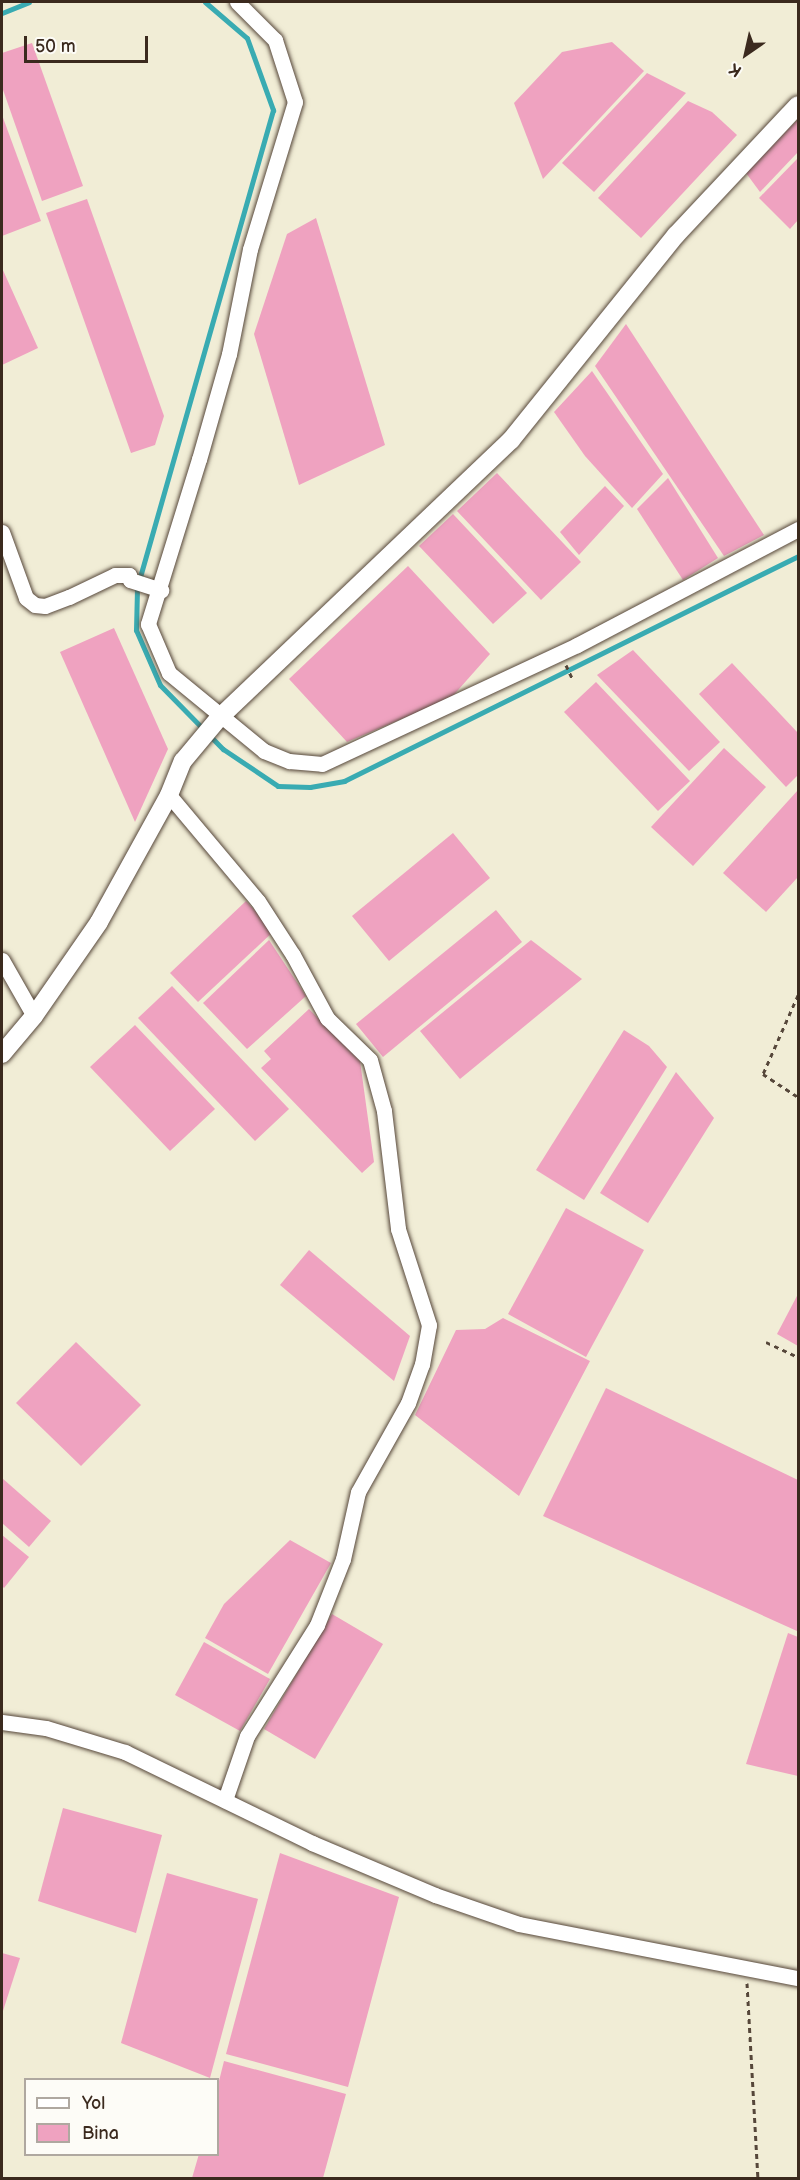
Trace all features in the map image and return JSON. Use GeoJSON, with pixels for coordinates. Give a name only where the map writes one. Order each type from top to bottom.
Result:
{"type":"FeatureCollection","features":[{"type":"Feature","properties":{"kind":"street"},"geometry":{"type":"LineString","coordinates":[[237,2],[275,40],[296,102],[250,249],[229,354],[155,587],[148,624],[169,673],[217,721],[264,751],[289,761],[322,764],[577,645],[798,529]]}},
{"type":"Feature","properties":{"kind":"street"},"geometry":{"type":"LineString","coordinates":[[2,1054],[34,1016],[99,922],[169,795],[183,761],[200,745],[217,721],[511,440],[676,235],[798,105]]}},
{"type":"Feature","properties":{"kind":"street"},"geometry":{"type":"LineString","coordinates":[[2,532],[26,598],[35,605],[45,606],[69,597],[115,575],[129,575],[130,580],[155,587]]}},
{"type":"Feature","properties":{"kind":"street"},"geometry":{"type":"LineString","coordinates":[[169,795],[258,901],[293,955],[327,1018],[370,1060],[384,1111],[398,1229],[429,1325],[422,1364],[408,1403],[358,1492],[343,1559],[317,1624],[247,1736],[225,1800]]}},
{"type":"Feature","properties":{"kind":"street"},"geometry":{"type":"LineString","coordinates":[[2,960],[34,1016]]}},
{"type":"Feature","properties":{"kind":"street"},"geometry":{"type":"LineString","coordinates":[[2,1722],[46,1728],[125,1752],[312,1843],[435,1895],[519,1924],[798,1978]]}},
{"type":"Feature","properties":{"kind":"path"},"geometry":{"type":"LineString","coordinates":[[798,995],[763,1074],[798,1097]]}},
{"type":"Feature","properties":{"kind":"path"},"geometry":{"type":"LineString","coordinates":[[766,1342],[798,1357]]}},
{"type":"Feature","properties":{"kind":"path"},"geometry":{"type":"LineString","coordinates":[[746,1969],[758,2178]]}},
{"type":"Feature","properties":{"kind":"building"},"geometry":{"type":"Polygon","coordinates":[[[612,42],[644,71],[543,179],[514,103],[562,52],[612,42]]]}},
{"type":"Feature","properties":{"kind":"building"},"geometry":{"type":"Polygon","coordinates":[[[32,43],[83,186],[42,201],[2,87],[2,53],[32,43]]]}},
{"type":"Feature","properties":{"kind":"building"},"geometry":{"type":"Polygon","coordinates":[[[647,73],[686,93],[594,192],[562,163],[647,73]]]}},
{"type":"Feature","properties":{"kind":"building"},"geometry":{"type":"Polygon","coordinates":[[[688,101],[712,112],[737,135],[641,238],[598,198],[688,101]]]}},
{"type":"Feature","properties":{"kind":"building"},"geometry":{"type":"Polygon","coordinates":[[[2,115],[41,221],[2,236],[2,115]]]}},
{"type":"Feature","properties":{"kind":"building"},"geometry":{"type":"Polygon","coordinates":[[[798,119],[798,152],[760,192],[746,173],[798,119]]]}},
{"type":"Feature","properties":{"kind":"building"},"geometry":{"type":"Polygon","coordinates":[[[798,158],[798,220],[790,229],[759,198],[798,158]]]}},
{"type":"Feature","properties":{"kind":"building"},"geometry":{"type":"Polygon","coordinates":[[[87,199],[164,416],[155,445],[131,453],[46,213],[87,199]]]}},
{"type":"Feature","properties":{"kind":"building"},"geometry":{"type":"Polygon","coordinates":[[[316,218],[385,445],[299,485],[254,334],[287,234],[316,218]]]}},
{"type":"Feature","properties":{"kind":"building"},"geometry":{"type":"Polygon","coordinates":[[[2,268],[38,348],[2,365],[2,268]]]}},
{"type":"Feature","properties":{"kind":"building"},"geometry":{"type":"Polygon","coordinates":[[[626,324],[764,535],[724,556],[595,366],[626,324]]]}},
{"type":"Feature","properties":{"kind":"building"},"geometry":{"type":"Polygon","coordinates":[[[592,371],[663,474],[632,508],[585,456],[554,412],[592,371]]]}},
{"type":"Feature","properties":{"kind":"building"},"geometry":{"type":"Polygon","coordinates":[[[497,473],[581,562],[541,600],[457,511],[497,473]]]}},
{"type":"Feature","properties":{"kind":"building"},"geometry":{"type":"Polygon","coordinates":[[[668,478],[718,558],[683,580],[637,509],[668,478]]]}},
{"type":"Feature","properties":{"kind":"building"},"geometry":{"type":"Polygon","coordinates":[[[605,486],[624,506],[579,555],[560,532],[605,486]]]}},
{"type":"Feature","properties":{"kind":"building"},"geometry":{"type":"Polygon","coordinates":[[[453,514],[527,593],[493,624],[419,546],[453,514]]]}},
{"type":"Feature","properties":{"kind":"building"},"geometry":{"type":"Polygon","coordinates":[[[408,566],[490,654],[451,698],[347,742],[289,679],[408,566]]]}},
{"type":"Feature","properties":{"kind":"building"},"geometry":{"type":"Polygon","coordinates":[[[114,628],[168,749],[135,822],[60,652],[114,628]]]}},
{"type":"Feature","properties":{"kind":"building"},"geometry":{"type":"Polygon","coordinates":[[[633,650],[720,742],[689,771],[597,675],[633,650]]]}},
{"type":"Feature","properties":{"kind":"building"},"geometry":{"type":"Polygon","coordinates":[[[732,663],[798,733],[798,775],[786,787],[699,694],[732,663]]]}},
{"type":"Feature","properties":{"kind":"building"},"geometry":{"type":"Polygon","coordinates":[[[596,682],[690,781],[658,811],[564,712],[596,682]]]}},
{"type":"Feature","properties":{"kind":"building"},"geometry":{"type":"Polygon","coordinates":[[[724,748],[766,787],[693,866],[651,827],[724,748]]]}},
{"type":"Feature","properties":{"kind":"building"},"geometry":{"type":"Polygon","coordinates":[[[798,790],[798,877],[766,912],[723,873],[798,790]]]}},
{"type":"Feature","properties":{"kind":"building"},"geometry":{"type":"Polygon","coordinates":[[[453,833],[490,878],[389,961],[352,916],[453,833]]]}},
{"type":"Feature","properties":{"kind":"building"},"geometry":{"type":"Polygon","coordinates":[[[246,901],[274,931],[198,1002],[170,973],[246,901]]]}},
{"type":"Feature","properties":{"kind":"building"},"geometry":{"type":"Polygon","coordinates":[[[496,910],[522,942],[383,1057],[356,1024],[496,910]]]}},
{"type":"Feature","properties":{"kind":"building"},"geometry":{"type":"Polygon","coordinates":[[[269,940],[306,996],[247,1049],[203,1003],[269,940]]]}},
{"type":"Feature","properties":{"kind":"building"},"geometry":{"type":"Polygon","coordinates":[[[531,940],[582,979],[460,1079],[420,1031],[531,940]]]}},
{"type":"Feature","properties":{"kind":"building"},"geometry":{"type":"Polygon","coordinates":[[[172,986],[289,1109],[255,1141],[138,1018],[172,986]]]}},
{"type":"Feature","properties":{"kind":"building"},"geometry":{"type":"Polygon","coordinates":[[[309,1009],[360,1061],[374,1162],[362,1173],[261,1068],[271,1059],[264,1051],[309,1009]]]}},
{"type":"Feature","properties":{"kind":"building"},"geometry":{"type":"Polygon","coordinates":[[[135,1025],[215,1109],[170,1151],[90,1067],[135,1025]]]}},
{"type":"Feature","properties":{"kind":"building"},"geometry":{"type":"Polygon","coordinates":[[[624,1030],[649,1046],[667,1067],[584,1200],[536,1170],[624,1030]]]}},
{"type":"Feature","properties":{"kind":"building"},"geometry":{"type":"Polygon","coordinates":[[[676,1072],[714,1118],[648,1223],[600,1193],[676,1072]]]}},
{"type":"Feature","properties":{"kind":"building"},"geometry":{"type":"Polygon","coordinates":[[[566,1208],[644,1250],[586,1357],[508,1314],[566,1208]]]}},
{"type":"Feature","properties":{"kind":"building"},"geometry":{"type":"Polygon","coordinates":[[[309,1250],[410,1336],[394,1381],[280,1285],[309,1250]]]}},
{"type":"Feature","properties":{"kind":"building"},"geometry":{"type":"Polygon","coordinates":[[[798,1294],[798,1346],[777,1334],[798,1294]]]}},
{"type":"Feature","properties":{"kind":"building"},"geometry":{"type":"Polygon","coordinates":[[[503,1318],[590,1361],[519,1496],[415,1415],[456,1330],[485,1329],[503,1318]]]}},
{"type":"Feature","properties":{"kind":"building"},"geometry":{"type":"Polygon","coordinates":[[[76,1342],[141,1405],[81,1466],[16,1403],[76,1342]]]}},
{"type":"Feature","properties":{"kind":"building"},"geometry":{"type":"Polygon","coordinates":[[[606,1388],[798,1480],[797,1631],[543,1516],[606,1388]]]}},
{"type":"Feature","properties":{"kind":"building"},"geometry":{"type":"Polygon","coordinates":[[[2,1478],[51,1521],[29,1547],[2,1523],[2,1478]]]}},
{"type":"Feature","properties":{"kind":"building"},"geometry":{"type":"Polygon","coordinates":[[[2,1535],[29,1557],[4,1588],[2,1586],[2,1535]]]}},
{"type":"Feature","properties":{"kind":"building"},"geometry":{"type":"Polygon","coordinates":[[[290,1540],[331,1563],[268,1674],[205,1638],[224,1604],[290,1540]]]}},
{"type":"Feature","properties":{"kind":"building"},"geometry":{"type":"Polygon","coordinates":[[[332,1614],[383,1644],[315,1759],[264,1729],[332,1614]]]}},
{"type":"Feature","properties":{"kind":"building"},"geometry":{"type":"Polygon","coordinates":[[[788,1633],[798,1637],[798,1776],[746,1764],[788,1633]]]}},
{"type":"Feature","properties":{"kind":"building"},"geometry":{"type":"Polygon","coordinates":[[[204,1642],[270,1679],[240,1731],[175,1695],[204,1642]]]}},
{"type":"Feature","properties":{"kind":"building"},"geometry":{"type":"Polygon","coordinates":[[[63,1808],[162,1835],[136,1933],[38,1901],[63,1808]]]}},
{"type":"Feature","properties":{"kind":"building"},"geometry":{"type":"Polygon","coordinates":[[[280,1853],[399,1897],[348,2087],[226,2054],[280,1853]]]}},
{"type":"Feature","properties":{"kind":"building"},"geometry":{"type":"Polygon","coordinates":[[[167,1873],[258,1899],[210,2078],[121,2043],[167,1873]]]}},
{"type":"Feature","properties":{"kind":"building"},"geometry":{"type":"Polygon","coordinates":[[[2,1953],[20,1958],[2,2014],[2,1953]]]}},
{"type":"Feature","properties":{"kind":"building"},"geometry":{"type":"Polygon","coordinates":[[[224,2061],[346,2094],[323,2178],[192,2178],[198,2156],[219,2156],[219,2081],[224,2061]]]}},
{"type":"Feature","properties":{"kind":"waterway"},"geometry":{"type":"LineString","coordinates":[[2,13],[29,2]]}},
{"type":"Feature","properties":{"kind":"waterway"},"geometry":{"type":"LineString","coordinates":[[205,2],[247,38],[273,110],[137,589],[136,630],[160,685],[223,749],[278,786],[310,787],[344,781],[798,556]]}}]}
